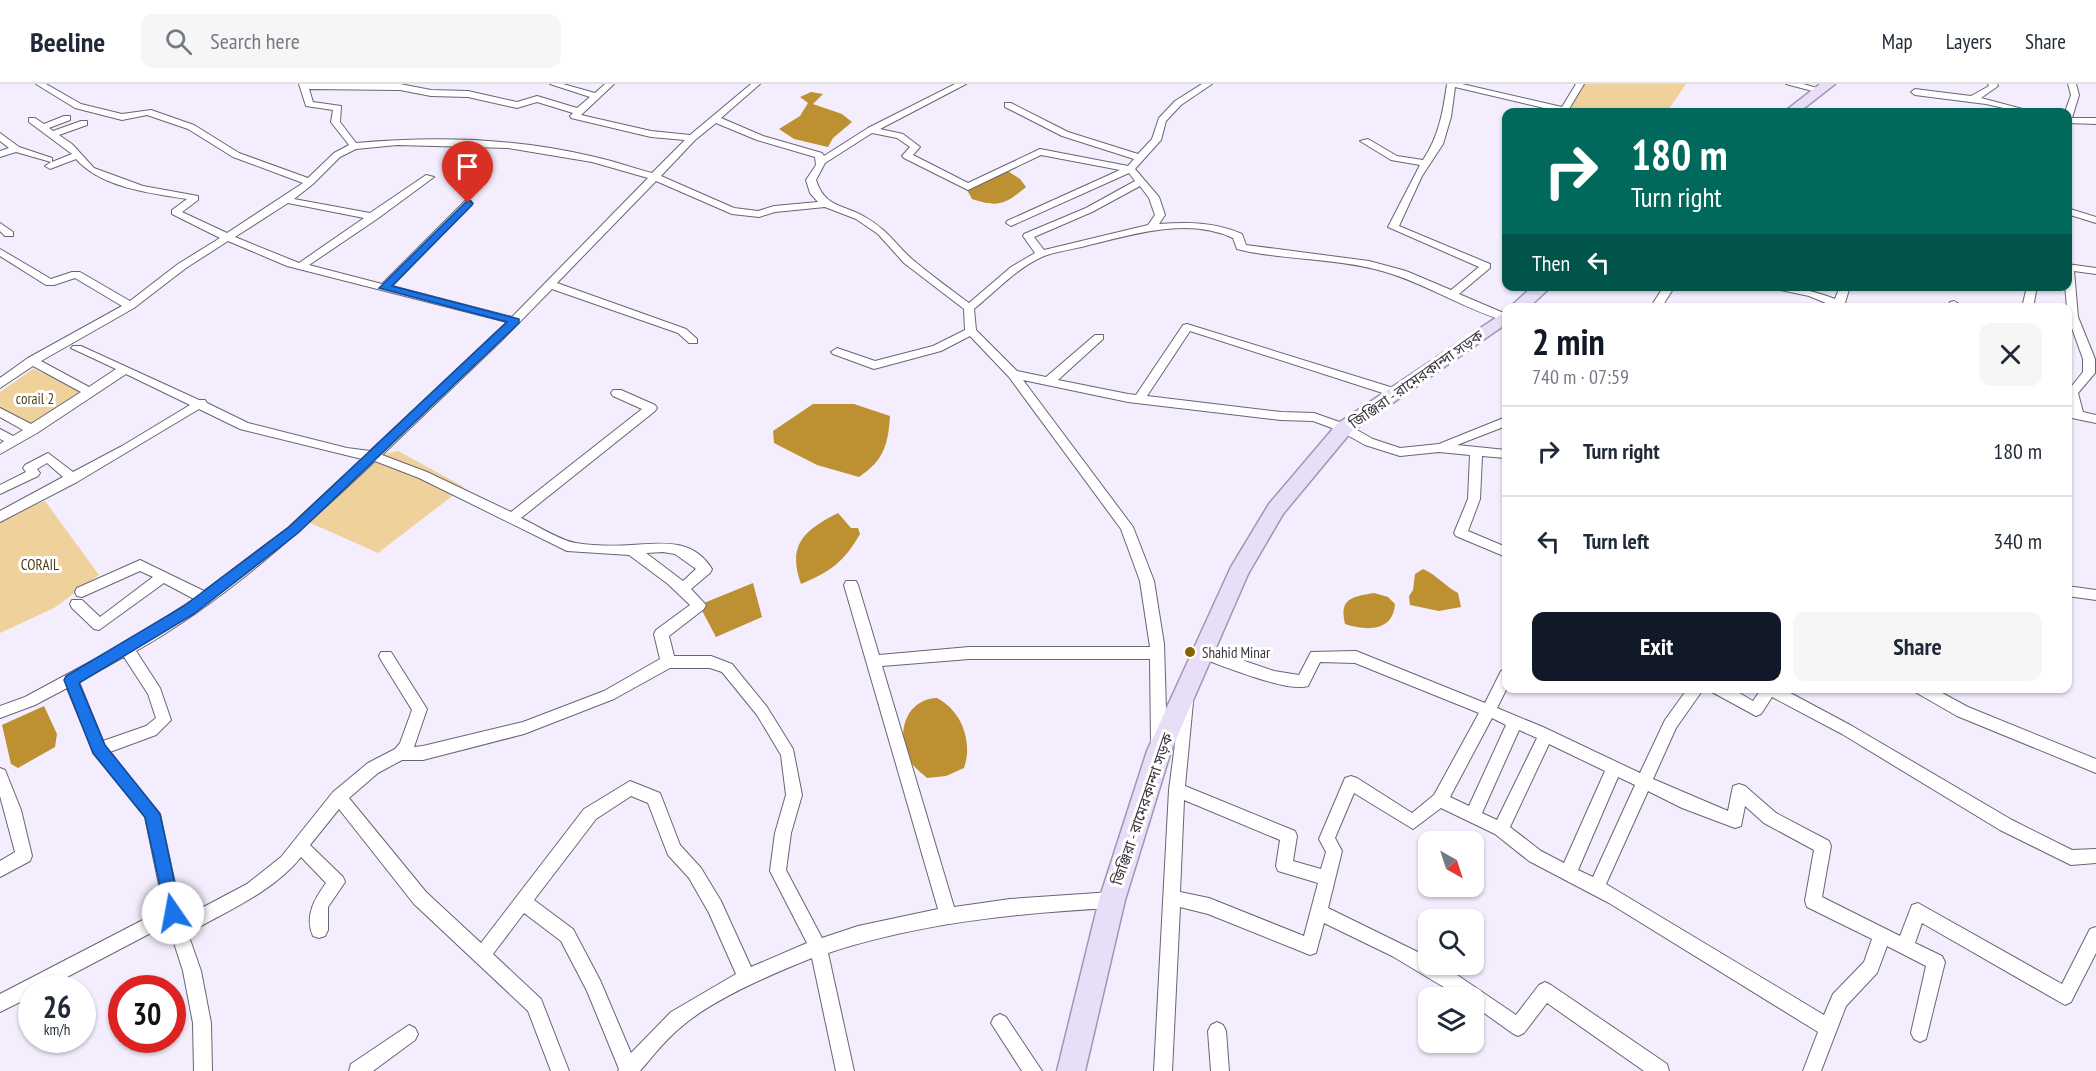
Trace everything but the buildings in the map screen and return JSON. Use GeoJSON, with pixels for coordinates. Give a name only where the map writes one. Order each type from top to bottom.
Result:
{"type":"FeatureCollection","features":[{"type":"Feature","properties":{"kind":"main road"},"geometry":{"type":"LineString","coordinates":[[1796,108],[1826,86]]}},
{"type":"Feature","properties":{"kind":"main road","name":"জিঞ্জিরা - রামেরকান্দা সড়ক"},"geometry":{"type":"LineString","coordinates":[[1523,303],[1538,291]]}},
{"type":"Feature","properties":{"kind":"main road","name":"জিঞ্জিরা - রামেরকান্দা সড়ক"},"geometry":{"type":"LineString","coordinates":[[1071,1071],[1112,900],[1159,751],[1238,573],[1276,509],[1344,428],[1502,319]]}},
{"type":"Feature","properties":{"kind":"street"},"geometry":{"type":"LineString","coordinates":[[40,84],[78,106],[122,117],[148,112],[191,127],[236,155],[310,182]]}},
{"type":"Feature","properties":{"kind":"street"},"geometry":{"type":"LineString","coordinates":[[425,92],[434,84]]}},
{"type":"Feature","properties":{"kind":"street"},"geometry":{"type":"LineString","coordinates":[[554,84],[596,96]]}},
{"type":"Feature","properties":{"kind":"street"},"geometry":{"type":"LineString","coordinates":[[610,84],[574,116],[651,134],[692,138]]}},
{"type":"Feature","properties":{"kind":"street"},"geometry":{"type":"LineString","coordinates":[[0,712],[30,701],[128,649],[205,598],[294,530],[515,321],[604,226],[692,138],[756,84]]}},
{"type":"Feature","properties":{"kind":"street"},"geometry":{"type":"LineString","coordinates":[[962,84],[871,130],[821,162],[811,180],[815,193],[826,204],[859,217],[882,232],[908,261],[969,309],[971,331],[1013,374],[1127,528],[1147,581],[1157,653],[1159,751]]}},
{"type":"Feature","properties":{"kind":"street"},"geometry":{"type":"LineString","coordinates":[[1011,223],[1130,169],[1156,140],[1162,120],[1178,103],[1208,84]]}},
{"type":"Feature","properties":{"kind":"street"},"geometry":{"type":"LineString","coordinates":[[1452,295],[1486,266],[1393,227],[1425,164],[1438,144],[1447,117],[1451,84],[1550,108]]}},
{"type":"Feature","properties":{"kind":"street"},"geometry":{"type":"LineString","coordinates":[[1569,108],[1580,84]]}},
{"type":"Feature","properties":{"kind":"street"},"geometry":{"type":"LineString","coordinates":[[1790,84],[1826,86]]}},
{"type":"Feature","properties":{"kind":"street"},"geometry":{"type":"LineString","coordinates":[[1973,99],[1995,86],[1992,84]]}},
{"type":"Feature","properties":{"kind":"street"},"geometry":{"type":"LineString","coordinates":[[2071,108],[2075,95],[2072,84]]}},
{"type":"Feature","properties":{"kind":"street"},"geometry":{"type":"LineString","coordinates":[[354,146],[335,122],[338,108],[309,105],[304,85],[400,87],[425,92],[468,94],[517,105],[537,99],[580,112]]}},
{"type":"Feature","properties":{"kind":"street"},"geometry":{"type":"LineString","coordinates":[[1915,92],[1973,99],[2003,108]]}},
{"type":"Feature","properties":{"kind":"street"},"geometry":{"type":"LineString","coordinates":[[1008,105],[1065,134],[1140,158]]}},
{"type":"Feature","properties":{"kind":"street"},"geometry":{"type":"LineString","coordinates":[[44,127],[67,118]]}},
{"type":"Feature","properties":{"kind":"street"},"geometry":{"type":"LineString","coordinates":[[715,119],[760,138],[819,155],[821,162]]}},
{"type":"Feature","properties":{"kind":"street"},"geometry":{"type":"LineString","coordinates":[[32,120],[78,155],[91,170],[141,188],[195,198],[175,212],[227,237],[301,266],[515,321]]}},
{"type":"Feature","properties":{"kind":"street"},"geometry":{"type":"LineString","coordinates":[[2072,120],[2096,121]]}},
{"type":"Feature","properties":{"kind":"street"},"geometry":{"type":"LineString","coordinates":[[53,134],[84,123]]}},
{"type":"Feature","properties":{"kind":"street"},"geometry":{"type":"LineString","coordinates":[[871,130],[900,136],[915,147],[907,156],[968,187],[1040,152],[1130,169],[1154,197],[1160,215],[1152,227]]}},
{"type":"Feature","properties":{"kind":"street"},"geometry":{"type":"LineString","coordinates":[[0,136],[16,149],[49,163],[78,155]]}},
{"type":"Feature","properties":{"kind":"street"},"geometry":{"type":"LineString","coordinates":[[1365,141],[1394,158],[1425,164]]}},
{"type":"Feature","properties":{"kind":"street"},"geometry":{"type":"LineString","coordinates":[[0,384],[32,361],[130,306],[182,266],[286,200],[310,182],[337,154],[354,146],[397,142],[508,145],[593,159],[655,177],[732,211],[759,214],[774,209],[826,204]]}},
{"type":"Feature","properties":{"kind":"street"},"geometry":{"type":"LineString","coordinates":[[0,154],[16,149]]}},
{"type":"Feature","properties":{"kind":"street"},"geometry":{"type":"LineString","coordinates":[[301,266],[429,177]]}},
{"type":"Feature","properties":{"kind":"street"},"geometry":{"type":"LineString","coordinates":[[1041,254],[1028,236],[1089,210],[1141,182]]}},
{"type":"Feature","properties":{"kind":"street"},"geometry":{"type":"LineString","coordinates":[[286,200],[374,217]]}},
{"type":"Feature","properties":{"kind":"street"},"geometry":{"type":"LineString","coordinates":[[384,288],[468,203]]}},
{"type":"Feature","properties":{"kind":"street"},"geometry":{"type":"LineString","coordinates":[[2072,213],[2096,220]]}},
{"type":"Feature","properties":{"kind":"street"},"geometry":{"type":"LineString","coordinates":[[0,226],[9,234]]}},
{"type":"Feature","properties":{"kind":"street"},"geometry":{"type":"LineString","coordinates":[[969,309],[1015,269],[1041,254],[1152,227],[1198,226],[1229,231],[1238,236],[1241,247],[1259,252],[1369,263],[1420,278],[1452,295],[1502,313]]}},
{"type":"Feature","properties":{"kind":"street"},"geometry":{"type":"LineString","coordinates":[[0,252],[50,283],[76,274],[130,306]]}},
{"type":"Feature","properties":{"kind":"street"},"geometry":{"type":"LineString","coordinates":[[2072,268],[2096,271]]}},
{"type":"Feature","properties":{"kind":"street"},"geometry":{"type":"LineString","coordinates":[[551,285],[682,331],[693,341]]}},
{"type":"Feature","properties":{"kind":"street"},"geometry":{"type":"LineString","coordinates":[[1798,291],[1811,293],[1834,303]]}},
{"type":"Feature","properties":{"kind":"street"},"geometry":{"type":"LineString","coordinates":[[2072,307],[2073,317],[2089,359],[2089,373],[2072,393],[2073,414],[2096,418]]}},
{"type":"Feature","properties":{"kind":"street"},"geometry":{"type":"LineString","coordinates":[[1139,399],[1187,327],[1396,393]]}},
{"type":"Feature","properties":{"kind":"street"},"geometry":{"type":"LineString","coordinates":[[837,352],[874,365],[937,349],[971,331]]}},
{"type":"Feature","properties":{"kind":"street"},"geometry":{"type":"LineString","coordinates":[[1048,382],[1099,337]]}},
{"type":"Feature","properties":{"kind":"street"},"geometry":{"type":"LineString","coordinates":[[77,348],[201,403],[244,426],[347,452],[373,456],[423,475],[573,548],[632,550],[668,544],[693,556],[705,569],[683,590]]}},
{"type":"Feature","properties":{"kind":"street"},"geometry":{"type":"LineString","coordinates":[[32,361],[90,392]]}},
{"type":"Feature","properties":{"kind":"street"},"geometry":{"type":"LineString","coordinates":[[0,450],[125,369]]}},
{"type":"Feature","properties":{"kind":"street"},"geometry":{"type":"LineString","coordinates":[[1013,374],[1139,399],[1281,416],[1314,417],[1344,428],[1369,442],[1400,452],[1439,448],[1502,454]]}},
{"type":"Feature","properties":{"kind":"street"},"geometry":{"type":"LineString","coordinates":[[511,519],[651,408],[617,393]]}},
{"type":"Feature","properties":{"kind":"street"},"geometry":{"type":"LineString","coordinates":[[0,517],[73,479],[201,403]]}},
{"type":"Feature","properties":{"kind":"street"},"geometry":{"type":"LineString","coordinates":[[0,412],[33,430]]}},
{"type":"Feature","properties":{"kind":"street"},"geometry":{"type":"LineString","coordinates":[[1439,448],[1502,423]]}},
{"type":"Feature","properties":{"kind":"street"},"geometry":{"type":"LineString","coordinates":[[0,433],[14,442]]}},
{"type":"Feature","properties":{"kind":"street"},"geometry":{"type":"LineString","coordinates":[[1476,451],[1474,499],[1461,533],[1502,550]]}},
{"type":"Feature","properties":{"kind":"street"},"geometry":{"type":"LineString","coordinates":[[0,490],[34,473],[29,468],[48,457],[73,479]]}},
{"type":"Feature","properties":{"kind":"street"},"geometry":{"type":"LineString","coordinates":[[632,550],[699,605],[661,634],[668,662]]}},
{"type":"Feature","properties":{"kind":"street"},"geometry":{"type":"LineString","coordinates":[[163,577],[99,625],[80,598],[140,565],[205,598]]}},
{"type":"Feature","properties":{"kind":"street"},"geometry":{"type":"LineString","coordinates":[[851,585],[948,915]]}},
{"type":"Feature","properties":{"kind":"street"},"geometry":{"type":"LineString","coordinates":[[2072,592],[2096,595]]}},
{"type":"Feature","properties":{"kind":"street"},"geometry":{"type":"LineString","coordinates":[[99,749],[151,731],[164,720],[155,692],[128,649]]}},
{"type":"Feature","properties":{"kind":"street"},"geometry":{"type":"LineString","coordinates":[[873,661],[990,652],[1157,653]]}},
{"type":"Feature","properties":{"kind":"street"},"geometry":{"type":"LineString","coordinates":[[1203,653],[1274,677],[1303,682],[1316,656],[1356,657],[1546,735],[1688,804],[1735,821],[1739,791],[1770,818],[1823,846],[1813,901],[1936,962],[1920,1033]]}},
{"type":"Feature","properties":{"kind":"street"},"geometry":{"type":"LineString","coordinates":[[0,1003],[173,913],[195,920],[253,890],[287,862],[339,797],[373,768],[399,754],[406,747],[420,709],[386,656]]}},
{"type":"Feature","properties":{"kind":"street"},"geometry":{"type":"LineString","coordinates":[[399,754],[423,753],[524,728],[609,695],[668,662],[711,662],[728,668],[762,711],[788,754],[794,795],[783,833],[778,871],[818,947],[845,1071]]}},
{"type":"Feature","properties":{"kind":"street"},"geometry":{"type":"LineString","coordinates":[[71,680],[99,749],[152,814],[173,913],[192,971],[202,1023],[203,1071]]}},
{"type":"Feature","properties":{"kind":"street"},"geometry":{"type":"LineString","coordinates":[[1172,898],[1209,906],[1310,947],[1334,850],[1327,838],[1351,783],[1413,822],[1440,800],[1463,752],[1489,712],[1502,684]]}},
{"type":"Feature","properties":{"kind":"street"},"geometry":{"type":"LineString","coordinates":[[1163,1071],[1177,790],[1188,688]]}},
{"type":"Feature","properties":{"kind":"street"},"geometry":{"type":"LineString","coordinates":[[1596,888],[1670,724],[1694,693]]}},
{"type":"Feature","properties":{"kind":"street"},"geometry":{"type":"LineString","coordinates":[[1726,693],[1756,710],[1766,693]]}},
{"type":"Feature","properties":{"kind":"street"},"geometry":{"type":"LineString","coordinates":[[1778,693],[1847,730],[2006,825],[2070,858],[2096,856]]}},
{"type":"Feature","properties":{"kind":"street"},"geometry":{"type":"LineString","coordinates":[[1929,693],[1983,723],[2047,747],[2066,751],[2096,766]]}},
{"type":"Feature","properties":{"kind":"street"},"geometry":{"type":"LineString","coordinates":[[1473,816],[1515,722]]}},
{"type":"Feature","properties":{"kind":"street"},"geometry":{"type":"LineString","coordinates":[[1501,829],[1546,735]]}},
{"type":"Feature","properties":{"kind":"street"},"geometry":{"type":"LineString","coordinates":[[1568,873],[1614,768]]}},
{"type":"Feature","properties":{"kind":"street"},"geometry":{"type":"LineString","coordinates":[[0,775],[13,810],[24,856],[0,869]]}},
{"type":"Feature","properties":{"kind":"street"},"geometry":{"type":"LineString","coordinates":[[482,956],[590,814],[630,788],[654,798],[674,850],[695,873],[715,906],[746,976]]}},
{"type":"Feature","properties":{"kind":"street"},"geometry":{"type":"LineString","coordinates":[[1177,790],[1288,836],[1284,866],[1328,878]]}},
{"type":"Feature","properties":{"kind":"street"},"geometry":{"type":"LineString","coordinates":[[339,797],[420,898],[535,1005],[560,1071]]}},
{"type":"Feature","properties":{"kind":"street"},"geometry":{"type":"LineString","coordinates":[[1440,800],[1501,829],[1535,856],[1596,888],[1828,1028]]}},
{"type":"Feature","properties":{"kind":"street"},"geometry":{"type":"LineString","coordinates":[[299,845],[337,882],[320,905],[319,930]]}},
{"type":"Feature","properties":{"kind":"street"},"geometry":{"type":"LineString","coordinates":[[523,902],[567,935],[594,986],[628,1071],[677,1018],[746,976],[818,947],[948,915],[1019,904],[1112,900]]}},
{"type":"Feature","properties":{"kind":"street"},"geometry":{"type":"LineString","coordinates":[[1905,946],[1918,911],[2065,996],[2096,934]]}},
{"type":"Feature","properties":{"kind":"street"},"geometry":{"type":"LineString","coordinates":[[1320,913],[1360,930],[1432,967],[1474,993],[1518,1027],[1545,991],[1660,1071]]}},
{"type":"Feature","properties":{"kind":"street"},"geometry":{"type":"LineString","coordinates":[[1812,1071],[1839,1000],[1871,967],[1882,935]]}},
{"type":"Feature","properties":{"kind":"street"},"geometry":{"type":"LineString","coordinates":[[1000,1023],[1033,1071]]}},
{"type":"Feature","properties":{"kind":"street"},"geometry":{"type":"LineString","coordinates":[[1216,1031],[1220,1071]]}},
{"type":"Feature","properties":{"kind":"street"},"geometry":{"type":"LineString","coordinates":[[358,1071],[409,1034]]}},
{"type":"Feature","properties":{"kind":"green space"},"geometry":{"type":"Polygon","coordinates":[[[1584,84],[1686,84],[1670,108],[1570,108],[1584,84]]]}},
{"type":"Feature","properties":{"kind":"green space","name":"corail 2"},"geometry":{"type":"Polygon","coordinates":[[[33,369],[90,392],[33,430],[0,412],[0,392],[33,369]]]}},
{"type":"Feature","properties":{"kind":"green space"},"geometry":{"type":"Polygon","coordinates":[[[398,451],[464,487],[378,553],[304,520],[373,456],[398,451]]]}},
{"type":"Feature","properties":{"kind":"green space","name":"CORAIL"},"geometry":{"type":"Polygon","coordinates":[[[45,501],[99,575],[54,608],[0,633],[0,519],[45,501]]]}},
{"type":"Feature","properties":{"kind":"shaded area"},"geometry":{"type":"Polygon","coordinates":[[[811,92],[823,94],[813,104],[842,114],[852,122],[833,138],[828,147],[794,139],[779,129],[800,116],[808,103],[800,97],[811,92]]]}},
{"type":"Feature","properties":{"kind":"shaded area"},"geometry":{"type":"Polygon","coordinates":[[[1008,171],[1020,179],[1026,187],[1001,203],[995,204],[972,199],[966,188],[1008,171]]]}},
{"type":"Feature","properties":{"kind":"shaded area"},"geometry":{"type":"Polygon","coordinates":[[[813,404],[854,404],[890,416],[883,451],[874,464],[859,477],[817,465],[774,443],[773,431],[813,404]]]}},
{"type":"Feature","properties":{"kind":"shaded area"},"geometry":{"type":"Polygon","coordinates":[[[838,513],[851,528],[858,528],[860,534],[848,552],[835,565],[801,584],[796,559],[802,540],[816,526],[838,513]]]}},
{"type":"Feature","properties":{"kind":"shaded area"},"geometry":{"type":"Polygon","coordinates":[[[1423,569],[1458,593],[1461,607],[1439,611],[1410,605],[1409,596],[1413,590],[1415,574],[1423,569]]]}},
{"type":"Feature","properties":{"kind":"shaded area"},"geometry":{"type":"Polygon","coordinates":[[[753,583],[762,617],[716,637],[699,605],[753,583]]]}},
{"type":"Feature","properties":{"kind":"shaded area"},"geometry":{"type":"Polygon","coordinates":[[[1374,593],[1388,597],[1395,604],[1389,620],[1370,628],[1345,624],[1344,609],[1349,600],[1374,593]]]}},
{"type":"Feature","properties":{"kind":"shaded area"},"geometry":{"type":"Polygon","coordinates":[[[937,698],[946,704],[959,719],[966,738],[966,758],[964,768],[946,776],[927,778],[913,765],[907,755],[903,733],[909,713],[916,705],[925,700],[937,698]]]}},
{"type":"Feature","properties":{"kind":"shaded area"},"geometry":{"type":"Polygon","coordinates":[[[44,706],[57,734],[55,747],[18,768],[11,764],[2,725],[44,706]]]}},
{"type":"Feature","properties":{"kind":"place","name":"Shahid Minar"},"geometry":{"type":"Point","coordinates":[1190,652]}},
{"type":"Feature","properties":{"kind":"route"},"geometry":{"type":"LineString","coordinates":[[173,913],[152,814],[99,749],[71,680],[128,649],[189,610],[242,572],[294,530],[515,321],[384,288],[468,203]]}}]}
